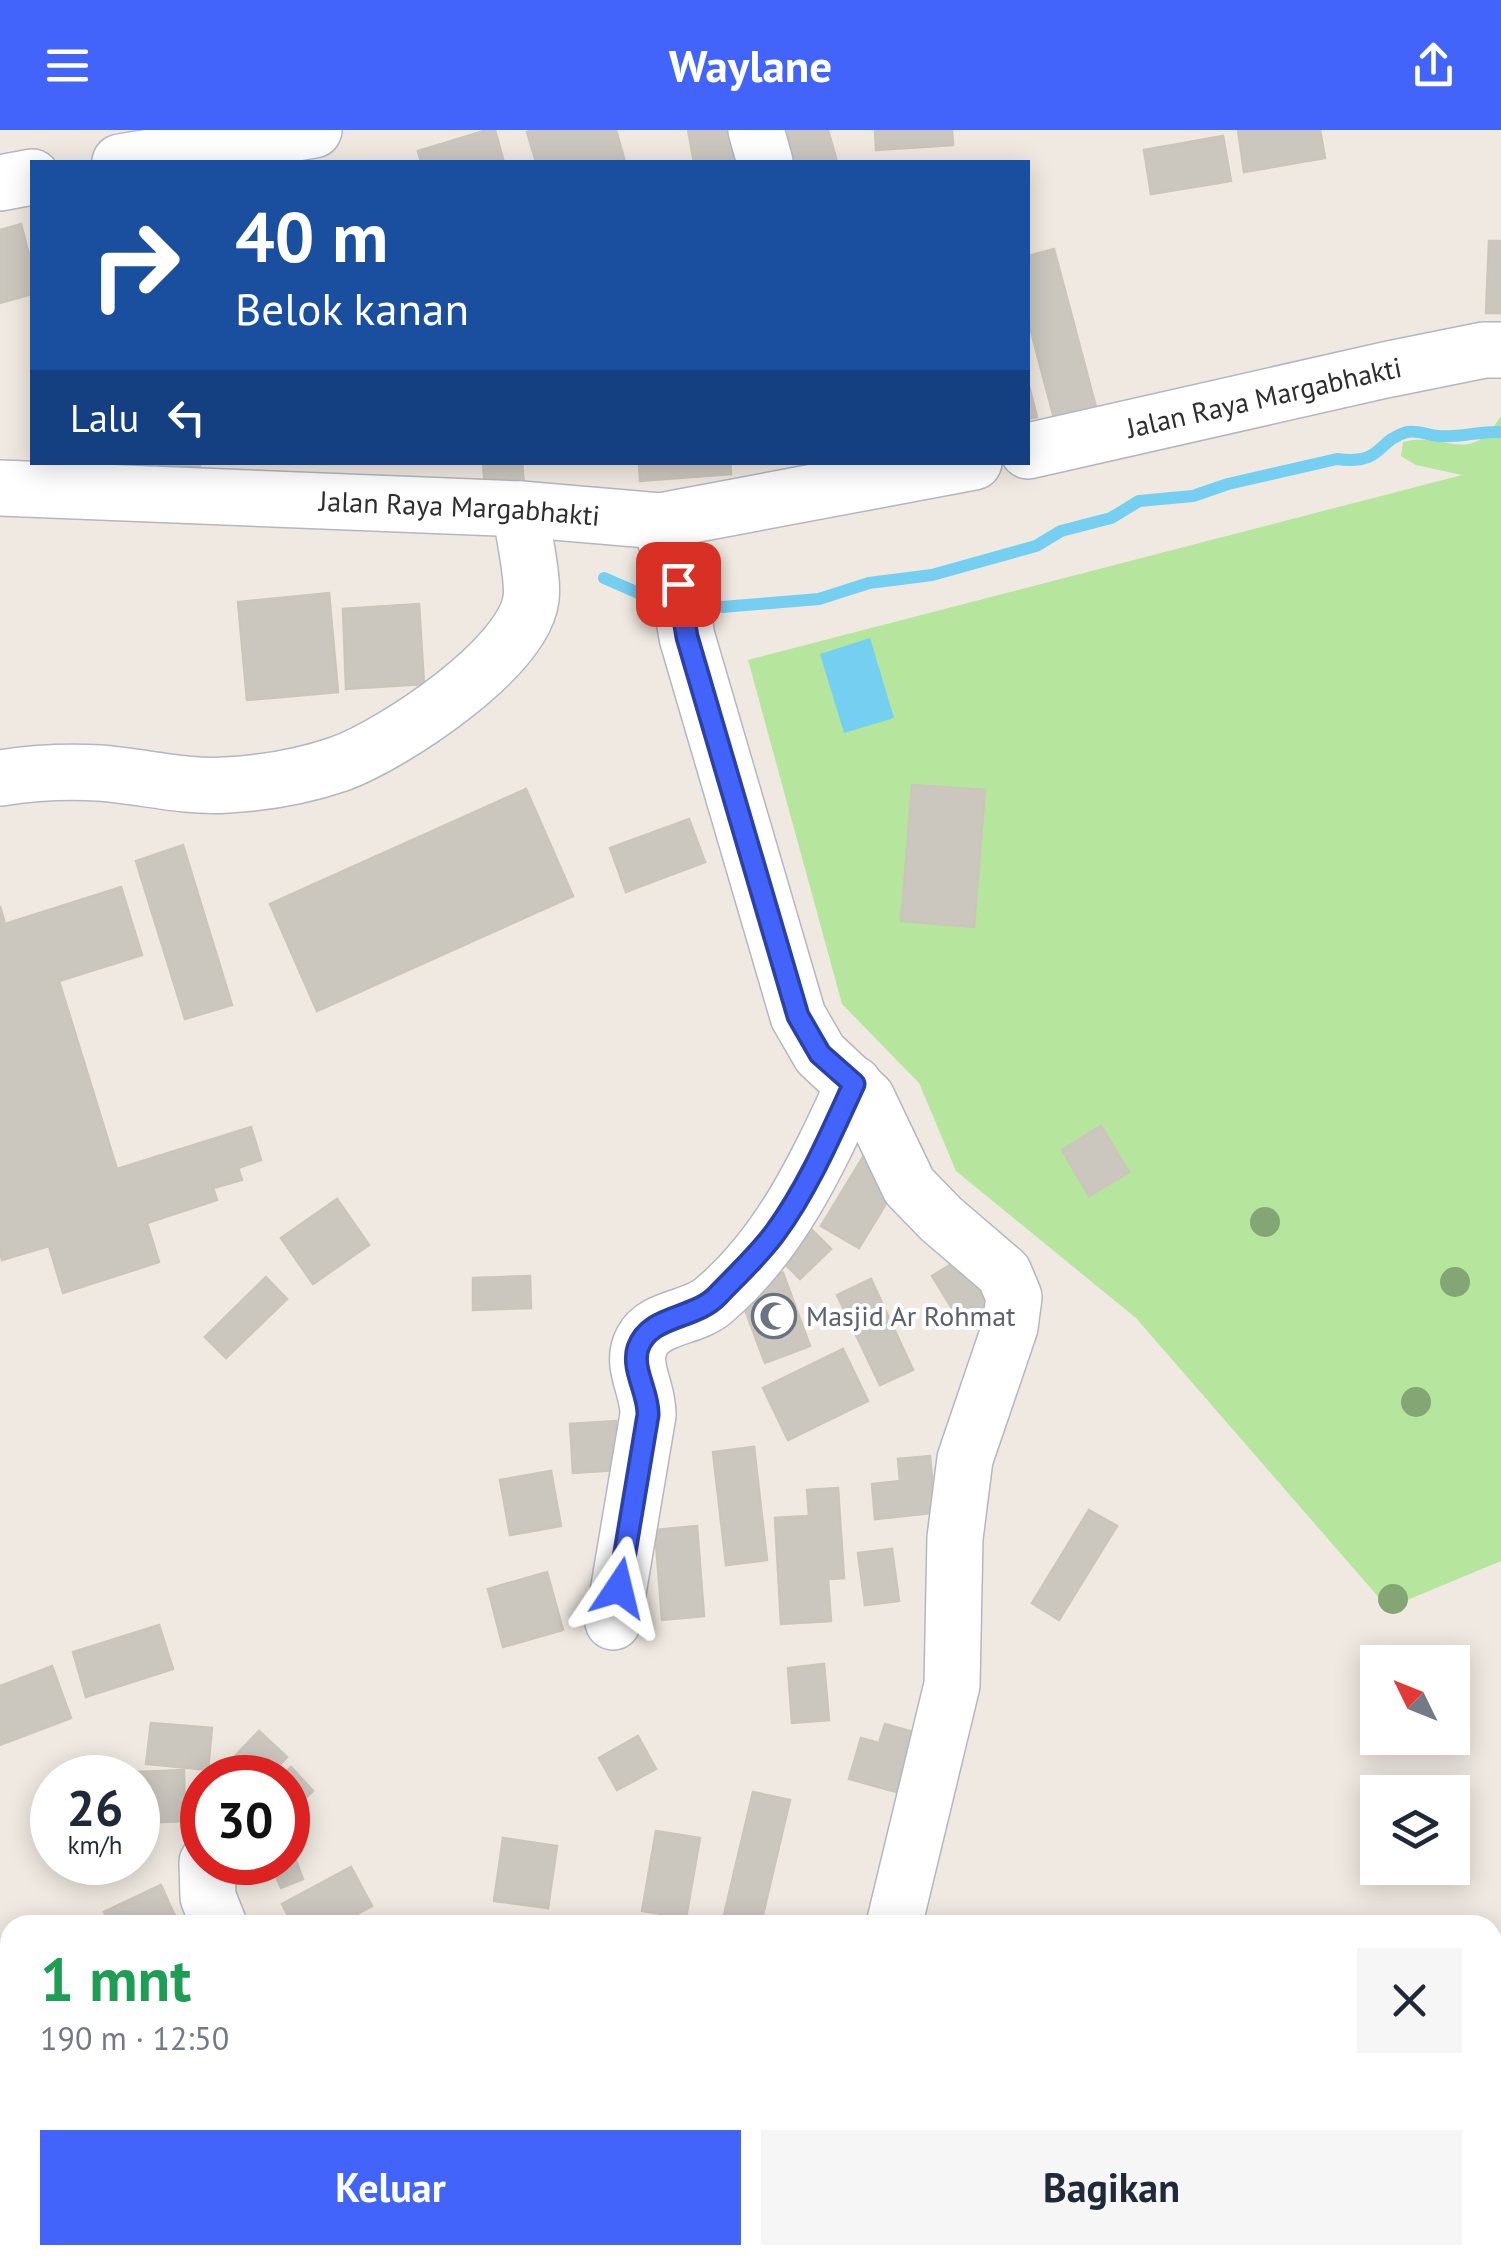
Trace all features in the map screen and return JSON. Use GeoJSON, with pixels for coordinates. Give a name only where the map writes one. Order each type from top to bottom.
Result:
{"type":"FeatureCollection","features":[{"type":"Feature","properties":{"kind":"street"},"geometry":{"type":"LineString","coordinates":[[132,160],[314,130]]}},
{"type":"Feature","properties":{"kind":"street"},"geometry":{"type":"LineString","coordinates":[[756,130],[764,160]]}},
{"type":"Feature","properties":{"kind":"street"},"geometry":{"type":"LineString","coordinates":[[0,182],[30,177]]}},
{"type":"Feature","properties":{"kind":"street","name":"Jalan Raya Margabhakti"},"geometry":{"type":"LineString","coordinates":[[1030,451],[1385,370],[1501,350]]}},
{"type":"Feature","properties":{"kind":"street","name":"Jalan Raya Margabhakti"},"geometry":{"type":"LineString","coordinates":[[0,488],[520,508],[660,521],[811,478],[943,465]]}},
{"type":"Feature","properties":{"kind":"street"},"geometry":{"type":"LineString","coordinates":[[0,778],[30,773],[100,774],[226,786],[282,779],[340,764],[389,741],[484,671],[515,634],[531,600],[520,508]]}},
{"type":"Feature","properties":{"kind":"street"},"geometry":{"type":"LineString","coordinates":[[660,521],[678,584],[687,637],[798,1016],[820,1054],[867,1098],[909,1186],[1004,1272],[1014,1297],[1010,1327],[965,1458],[956,1538],[952,1686],[896,1915]]}},
{"type":"Feature","properties":{"kind":"street"},"geometry":{"type":"LineString","coordinates":[[613,1622],[648,1415],[649,1398],[636,1363],[637,1350],[647,1331],[713,1301],[775,1234],[816,1163],[854,1084]]}},
{"type":"Feature","properties":{"kind":"street"},"geometry":{"type":"LineString","coordinates":[[208,1885],[215,1915]]}},
{"type":"Feature","properties":{"kind":"green space"},"geometry":{"type":"Polygon","coordinates":[[[1501,416],[1501,1561],[1388,1608],[1136,1318],[956,1171],[919,1083],[842,1004],[748,660],[1462,475],[1416,465],[1401,456],[1403,442],[1468,444],[1489,432],[1501,416]]]}},
{"type":"Feature","properties":{"kind":"water"},"geometry":{"type":"Polygon","coordinates":[[[870,638],[894,718],[844,733],[820,654],[870,638]]]}},
{"type":"Feature","properties":{"kind":"building"},"geometry":{"type":"Polygon","coordinates":[[[495,130],[503,159],[420,160],[418,151],[495,130]]]}},
{"type":"Feature","properties":{"kind":"building"},"geometry":{"type":"Polygon","coordinates":[[[616,130],[624,160],[535,160],[527,132],[616,130]]]}},
{"type":"Feature","properties":{"kind":"building"},"geometry":{"type":"Polygon","coordinates":[[[688,130],[750,130],[756,160],[694,160],[688,130]]]}},
{"type":"Feature","properties":{"kind":"building"},"geometry":{"type":"Polygon","coordinates":[[[759,130],[828,130],[836,160],[767,160],[759,130]]]}},
{"type":"Feature","properties":{"kind":"building"},"geometry":{"type":"Polygon","coordinates":[[[875,130],[952,130],[953,145],[876,150],[875,130]]]}},
{"type":"Feature","properties":{"kind":"building"},"geometry":{"type":"Polygon","coordinates":[[[1238,130],[1320,130],[1325,158],[1244,172],[1238,130]]]}},
{"type":"Feature","properties":{"kind":"building"},"geometry":{"type":"Polygon","coordinates":[[[1223,136],[1231,181],[1151,194],[1144,150],[1223,136]]]}},
{"type":"Feature","properties":{"kind":"building"},"geometry":{"type":"Polygon","coordinates":[[[21,224],[30,258],[30,295],[0,303],[0,230],[21,224]]]}},
{"type":"Feature","properties":{"kind":"building"},"geometry":{"type":"Polygon","coordinates":[[[1489,241],[1501,241],[1501,313],[1486,313],[1489,241]]]}},
{"type":"Feature","properties":{"kind":"building"},"geometry":{"type":"Polygon","coordinates":[[[1054,249],[1096,407],[1054,418],[1030,328],[1030,255],[1054,249]]]}},
{"type":"Feature","properties":{"kind":"building"},"geometry":{"type":"Polygon","coordinates":[[[1030,390],[1037,417],[1030,419],[1030,390]]]}},
{"type":"Feature","properties":{"kind":"building"},"geometry":{"type":"Polygon","coordinates":[[[158,465],[200,465],[199,488],[158,488],[158,465]]]}},
{"type":"Feature","properties":{"kind":"building"},"geometry":{"type":"Polygon","coordinates":[[[483,465],[522,465],[524,487],[485,489],[483,465]]]}},
{"type":"Feature","properties":{"kind":"building"},"geometry":{"type":"Polygon","coordinates":[[[639,465],[730,465],[731,474],[640,481],[639,465]]]}},
{"type":"Feature","properties":{"kind":"building"},"geometry":{"type":"Polygon","coordinates":[[[329,593],[338,692],[247,700],[238,602],[329,593]]]}},
{"type":"Feature","properties":{"kind":"building"},"geometry":{"type":"Polygon","coordinates":[[[419,604],[424,684],[346,689],[343,609],[419,604]]]}},
{"type":"Feature","properties":{"kind":"building"},"geometry":{"type":"Polygon","coordinates":[[[912,785],[985,790],[974,927],[901,921],[912,785]]]}},
{"type":"Feature","properties":{"kind":"building"},"geometry":{"type":"Polygon","coordinates":[[[526,789],[573,896],[317,1011],[270,904],[526,789]]]}},
{"type":"Feature","properties":{"kind":"building"},"geometry":{"type":"Polygon","coordinates":[[[689,819],[705,862],[626,892],[610,848],[689,819]]]}},
{"type":"Feature","properties":{"kind":"building"},"geometry":{"type":"Polygon","coordinates":[[[183,845],[232,1005],[185,1019],[136,861],[183,845]]]}},
{"type":"Feature","properties":{"kind":"building"},"geometry":{"type":"Polygon","coordinates":[[[121,887],[142,955],[59,981],[117,1169],[251,1127],[261,1160],[238,1168],[242,1180],[213,1188],[217,1200],[147,1223],[159,1262],[63,1293],[49,1246],[2,1260],[0,1252],[0,906],[5,924],[121,887]]]}},
{"type":"Feature","properties":{"kind":"building"},"geometry":{"type":"Polygon","coordinates":[[[1101,1126],[1129,1172],[1089,1196],[1062,1150],[1101,1126]]]}},
{"type":"Feature","properties":{"kind":"building"},"geometry":{"type":"Polygon","coordinates":[[[863,1157],[901,1179],[859,1248],[821,1226],[863,1157]]]}},
{"type":"Feature","properties":{"kind":"building"},"geometry":{"type":"Polygon","coordinates":[[[337,1199],[369,1245],[313,1284],[281,1238],[337,1199]]]}},
{"type":"Feature","properties":{"kind":"building"},"geometry":{"type":"Polygon","coordinates":[[[811,1229],[831,1249],[800,1279],[780,1259],[811,1229]]]}},
{"type":"Feature","properties":{"kind":"building"},"geometry":{"type":"Polygon","coordinates":[[[973,1251],[1004,1304],[964,1328],[932,1276],[973,1251]]]}},
{"type":"Feature","properties":{"kind":"building","name":"Masjid Ar Rohmat"},"geometry":{"type":"Polygon","coordinates":[[[783,1273],[810,1346],[765,1363],[738,1291],[783,1273]]]}},
{"type":"Feature","properties":{"kind":"building"},"geometry":{"type":"Polygon","coordinates":[[[530,1276],[531,1308],[473,1310],[473,1278],[530,1276]]]}},
{"type":"Feature","properties":{"kind":"building"},"geometry":{"type":"Polygon","coordinates":[[[266,1277],[287,1299],[226,1358],[205,1337],[266,1277]]]}},
{"type":"Feature","properties":{"kind":"building"},"geometry":{"type":"Polygon","coordinates":[[[871,1279],[913,1370],[880,1385],[837,1295],[871,1279]]]}},
{"type":"Feature","properties":{"kind":"building"},"geometry":{"type":"Polygon","coordinates":[[[843,1349],[868,1401],[788,1440],[763,1388],[843,1349]]]}},
{"type":"Feature","properties":{"kind":"building"},"geometry":{"type":"Polygon","coordinates":[[[616,1421],[618,1470],[573,1473],[570,1424],[616,1421]]]}},
{"type":"Feature","properties":{"kind":"building"},"geometry":{"type":"Polygon","coordinates":[[[754,1447],[767,1560],[726,1565],[713,1452],[754,1447]]]}},
{"type":"Feature","properties":{"kind":"building"},"geometry":{"type":"Polygon","coordinates":[[[930,1456],[932,1478],[938,1477],[942,1512],[875,1519],[872,1484],[900,1481],[898,1459],[930,1456]]]}},
{"type":"Feature","properties":{"kind":"building"},"geometry":{"type":"Polygon","coordinates":[[[551,1471],[561,1526],[510,1535],[500,1480],[551,1471]]]}},
{"type":"Feature","properties":{"kind":"building"},"geometry":{"type":"Polygon","coordinates":[[[838,1488],[844,1578],[828,1579],[831,1621],[781,1624],[775,1518],[809,1516],[807,1490],[838,1488]]]}},
{"type":"Feature","properties":{"kind":"building"},"geometry":{"type":"Polygon","coordinates":[[[1089,1510],[1117,1526],[1059,1620],[1032,1603],[1089,1510]]]}},
{"type":"Feature","properties":{"kind":"building"},"geometry":{"type":"Polygon","coordinates":[[[697,1526],[704,1616],[662,1620],[655,1530],[697,1526]]]}},
{"type":"Feature","properties":{"kind":"building"},"geometry":{"type":"Polygon","coordinates":[[[892,1549],[899,1601],[865,1605],[858,1553],[892,1549]]]}},
{"type":"Feature","properties":{"kind":"building"},"geometry":{"type":"Polygon","coordinates":[[[547,1572],[563,1630],[503,1647],[488,1589],[547,1572]]]}},
{"type":"Feature","properties":{"kind":"building"},"geometry":{"type":"Polygon","coordinates":[[[159,1625],[173,1669],[86,1697],[73,1652],[159,1625]]]}},
{"type":"Feature","properties":{"kind":"building"},"geometry":{"type":"Polygon","coordinates":[[[824,1664],[829,1720],[792,1723],[788,1668],[824,1664]]]}},
{"type":"Feature","properties":{"kind":"building"},"geometry":{"type":"Polygon","coordinates":[[[52,1666],[71,1718],[0,1745],[0,1686],[52,1666]]]}},
{"type":"Feature","properties":{"kind":"building"},"geometry":{"type":"Polygon","coordinates":[[[151,1723],[212,1728],[209,1755],[180,1755],[180,1767],[160,1765],[160,1755],[147,1755],[151,1723]]]}},
{"type":"Feature","properties":{"kind":"building"},"geometry":{"type":"Polygon","coordinates":[[[885,1724],[924,1735],[907,1795],[849,1779],[861,1738],[879,1743],[885,1724]]]}},
{"type":"Feature","properties":{"kind":"building"},"geometry":{"type":"Polygon","coordinates":[[[259,1731],[285,1755],[236,1755],[259,1731]]]}},
{"type":"Feature","properties":{"kind":"building"},"geometry":{"type":"Polygon","coordinates":[[[638,1736],[656,1769],[617,1790],[599,1758],[638,1736]]]}},
{"type":"Feature","properties":{"kind":"building"},"geometry":{"type":"Polygon","coordinates":[[[180,1770],[180,1821],[160,1822],[160,1771],[180,1770]]]}},
{"type":"Feature","properties":{"kind":"building"},"geometry":{"type":"Polygon","coordinates":[[[753,1792],[790,1800],[763,1915],[724,1915],[753,1792]]]}},
{"type":"Feature","properties":{"kind":"building"},"geometry":{"type":"Polygon","coordinates":[[[656,1831],[700,1838],[687,1915],[642,1911],[656,1831]]]}},
{"type":"Feature","properties":{"kind":"building"},"geometry":{"type":"Polygon","coordinates":[[[503,1838],[557,1846],[548,1908],[494,1901],[503,1838]]]}},
{"type":"Feature","properties":{"kind":"building"},"geometry":{"type":"Polygon","coordinates":[[[351,1867],[372,1906],[355,1915],[288,1915],[282,1904],[351,1867]]]}},
{"type":"Feature","properties":{"kind":"building"},"geometry":{"type":"Polygon","coordinates":[[[161,1885],[174,1915],[105,1915],[104,1912],[161,1885]]]}},
{"type":"Feature","properties":{"kind":"waterway"},"geometry":{"type":"LineString","coordinates":[[697,604],[723,607],[819,599],[869,583],[932,575],[1036,546],[1061,531],[1111,518],[1139,501],[1193,496],[1337,459],[1363,459],[1407,432],[1446,436],[1501,432]]}},
{"type":"Feature","properties":{"kind":"waterway"},"geometry":{"type":"LineString","coordinates":[[604,578],[643,595],[667,599]]}},
{"type":"Feature","properties":{"kind":"place","name":"Masjid Ar Rohmat"},"geometry":{"type":"Point","coordinates":[774,1316]}},
{"type":"Feature","properties":{"kind":"route"},"geometry":{"type":"LineString","coordinates":[[619,1588],[648,1415],[649,1398],[636,1363],[637,1350],[647,1331],[713,1301],[775,1234],[803,1189],[854,1084],[820,1054],[798,1016],[687,637],[678,584]]}}]}
